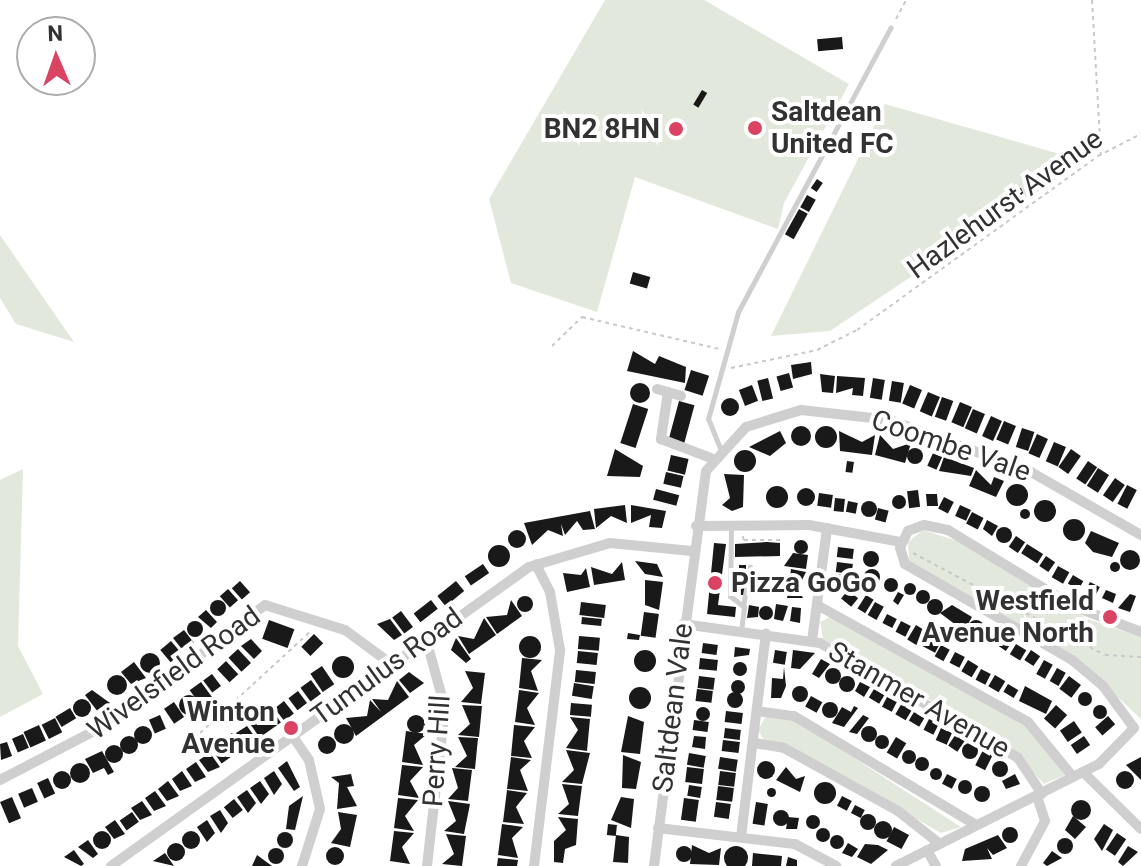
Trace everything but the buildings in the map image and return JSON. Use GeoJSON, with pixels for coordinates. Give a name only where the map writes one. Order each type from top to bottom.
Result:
{"type":"FeatureCollection","features":[{"type":"Feature","properties":{"kind":"street"},"geometry":{"type":"LineString","coordinates":[[681,396],[663,391],[661,439],[711,458]]}},
{"type":"Feature","properties":{"kind":"street","name":"Coombe Vale"},"geometry":{"type":"LineString","coordinates":[[692,551],[711,458],[752,424],[791,411],[877,417],[1031,472],[1141,535]]}},
{"type":"Feature","properties":{"kind":"street"},"geometry":{"type":"LineString","coordinates":[[696,526],[827,528],[901,547]]}},
{"type":"Feature","properties":{"kind":"street"},"geometry":{"type":"LineString","coordinates":[[901,547],[917,526],[942,528],[1073,606],[1141,632]]}},
{"type":"Feature","properties":{"kind":"street","name":"Stanmer Avenue"},"geometry":{"type":"LineString","coordinates":[[827,528],[812,641],[1018,758],[1040,795]]}},
{"type":"Feature","properties":{"kind":"street","name":"Tumulus Road"},"geometry":{"type":"LineString","coordinates":[[111,866],[390,663],[536,564],[620,542],[692,551]]}},
{"type":"Feature","properties":{"kind":"street"},"geometry":{"type":"LineString","coordinates":[[896,866],[1078,774],[1131,735],[1132,721],[1072,660],[908,567],[901,547]]}},
{"type":"Feature","properties":{"kind":"street","name":"Saltdean Vale"},"geometry":{"type":"LineString","coordinates":[[654,866],[692,551]]}},
{"type":"Feature","properties":{"kind":"street"},"geometry":{"type":"LineString","coordinates":[[534,866],[560,650],[550,592],[536,564]]}},
{"type":"Feature","properties":{"kind":"street","name":"Wivelsfield Road"},"geometry":{"type":"LineString","coordinates":[[0,780],[128,711],[265,605],[321,620],[390,663]]}},
{"type":"Feature","properties":{"kind":"street","name":"Stanmer Avenue"},"geometry":{"type":"LineString","coordinates":[[817,605],[1028,722],[1078,774],[1141,829]]}},
{"type":"Feature","properties":{"kind":"street"},"geometry":{"type":"LineString","coordinates":[[683,624],[812,641]]}},
{"type":"Feature","properties":{"kind":"street"},"geometry":{"type":"LineString","coordinates":[[741,837],[766,634]]}},
{"type":"Feature","properties":{"kind":"street","name":"Perry Hill"},"geometry":{"type":"LineString","coordinates":[[426,639],[445,708],[427,866]]}},
{"type":"Feature","properties":{"kind":"street"},"geometry":{"type":"LineString","coordinates":[[757,711],[797,717],[976,825]]}},
{"type":"Feature","properties":{"kind":"street"},"geometry":{"type":"LineString","coordinates":[[292,735],[309,760],[320,809],[302,866]]}},
{"type":"Feature","properties":{"kind":"street"},"geometry":{"type":"LineString","coordinates":[[754,743],[790,751],[908,817],[940,844]]}},
{"type":"Feature","properties":{"kind":"street"},"geometry":{"type":"LineString","coordinates":[[1021,866],[1045,821],[1040,795]]}},
{"type":"Feature","properties":{"kind":"street"},"geometry":{"type":"LineString","coordinates":[[658,828],[800,845],[836,866]]}},
{"type":"Feature","properties":{"kind":"street"},"geometry":{"type":"LineString","coordinates":[[927,850],[936,866]]}},
{"type":"Feature","properties":{"kind":"lane"},"geometry":{"type":"LineString","coordinates":[[720,448],[707,424],[724,350],[891,27]]}},
{"type":"Feature","properties":{"kind":"lane"},"geometry":{"type":"LineString","coordinates":[[731,525],[730,596],[743,606]]}},
{"type":"Feature","properties":{"kind":"lane"},"geometry":{"type":"LineString","coordinates":[[741,631],[750,567]]}},
{"type":"Feature","properties":{"kind":"path"},"geometry":{"type":"LineString","coordinates":[[891,27],[906,0]]}},
{"type":"Feature","properties":{"kind":"path"},"geometry":{"type":"LineString","coordinates":[[1092,0],[1101,155]]}},
{"type":"Feature","properties":{"kind":"path","name":"Hazlehurst Avenue"},"geometry":{"type":"LineString","coordinates":[[719,374],[759,358],[817,350],[894,308],[1101,155],[1141,134]]}},
{"type":"Feature","properties":{"kind":"path"},"geometry":{"type":"LineString","coordinates":[[552,346],[582,317],[724,350]]}},
{"type":"Feature","properties":{"kind":"path"},"geometry":{"type":"LineString","coordinates":[[743,540],[783,540]]}},
{"type":"Feature","properties":{"kind":"path"},"geometry":{"type":"LineString","coordinates":[[901,547],[1105,655],[1141,657]]}},
{"type":"Feature","properties":{"kind":"path"},"geometry":{"type":"LineString","coordinates":[[200,733],[321,620]]}},
{"type":"Feature","properties":{"kind":"path"},"geometry":{"type":"LineString","coordinates":[[438,698],[439,707]]}},
{"type":"Feature","properties":{"kind":"shaded area","name":"BN2 8HN"},"geometry":{"type":"Polygon","coordinates":[[[605,0],[704,0],[849,84],[784,203],[778,229],[635,177],[597,312],[511,283],[489,199],[605,0]]]}},
{"type":"Feature","properties":{"kind":"shaded area"},"geometry":{"type":"Polygon","coordinates":[[[885,104],[1084,161],[830,331],[771,336],[885,104]]]}},
{"type":"Feature","properties":{"kind":"shaded area"},"geometry":{"type":"Polygon","coordinates":[[[0,235],[74,342],[16,324],[0,298],[0,235]]]}},
{"type":"Feature","properties":{"kind":"shaded area"},"geometry":{"type":"Polygon","coordinates":[[[23,469],[18,646],[43,694],[0,717],[0,480],[23,469]]]}},
{"type":"Feature","properties":{"kind":"shaded area"},"geometry":{"type":"Polygon","coordinates":[[[923,530],[964,543],[1088,619],[1141,637],[1141,719],[1075,657],[909,561],[908,542],[923,530]]]}},
{"type":"Feature","properties":{"kind":"shaded area"},"geometry":{"type":"Polygon","coordinates":[[[832,616],[1032,729],[1065,775],[1044,784],[1007,744],[823,639],[820,622],[832,616]]]}},
{"type":"Feature","properties":{"kind":"shaded area"},"geometry":{"type":"Polygon","coordinates":[[[766,716],[792,718],[961,827],[941,833],[787,745],[764,740],[758,730],[766,716]]]}},
{"type":"Feature","properties":{"kind":"place","name":"Saltdean United FC"},"geometry":{"type":"Point","coordinates":[755,128]}},
{"type":"Feature","properties":{"kind":"place","name":"BN2 8HN"},"geometry":{"type":"Point","coordinates":[676,129]}},
{"type":"Feature","properties":{"kind":"place","name":"Pizza GoGo"},"geometry":{"type":"Point","coordinates":[715,583]}},
{"type":"Feature","properties":{"kind":"place","name":"Westfield Avenue North"},"geometry":{"type":"Point","coordinates":[1110,617]}},
{"type":"Feature","properties":{"kind":"place","name":"Winton Avenue"},"geometry":{"type":"Point","coordinates":[291,728]}}]}
